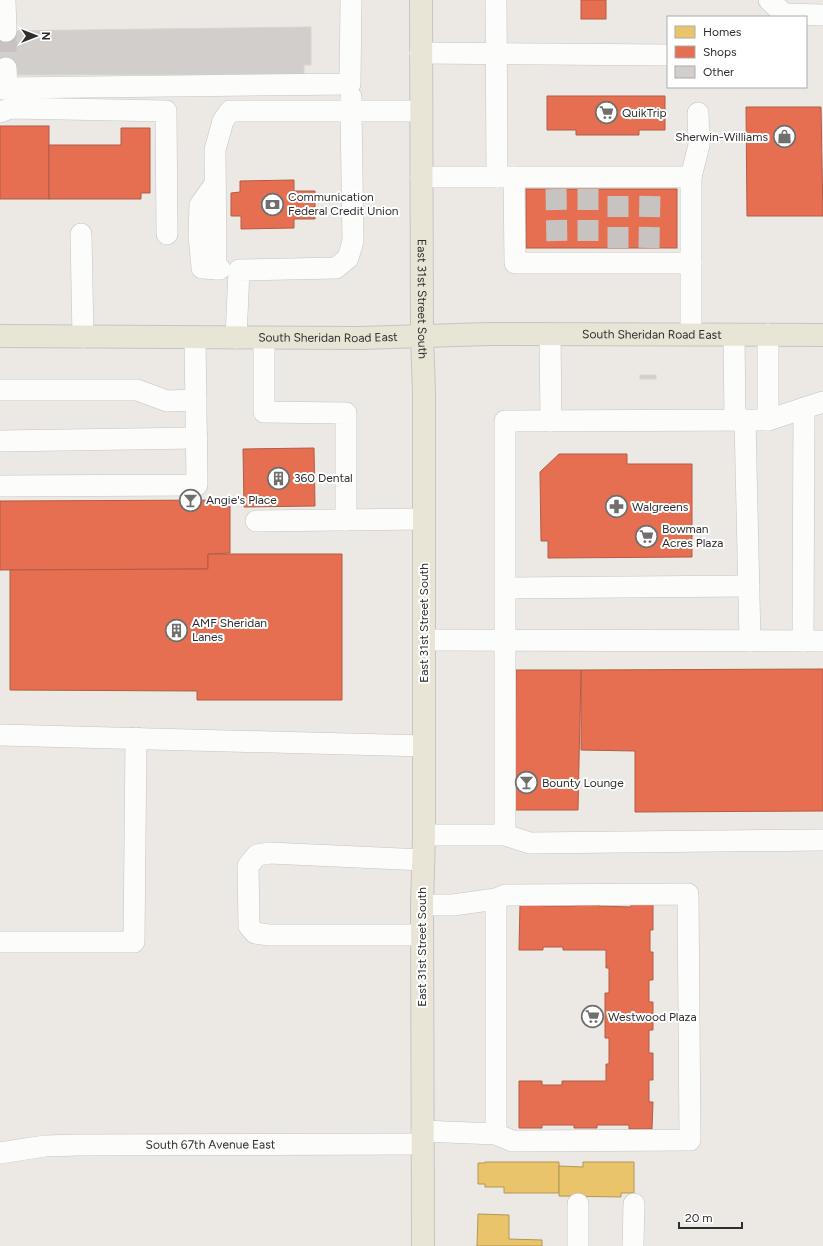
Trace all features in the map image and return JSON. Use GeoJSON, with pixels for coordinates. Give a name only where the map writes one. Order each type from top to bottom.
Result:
{"type":"FeatureCollection","features":[{"type":"Feature","properties":{"kind":"main road","name":"East 31st Street South"},"geometry":{"type":"LineString","coordinates":[[421,0],[420,111],[422,336],[424,392],[424,835],[422,905],[423,1246]]}},
{"type":"Feature","properties":{"kind":"main road","name":"South Sheridan Road East"},"geometry":{"type":"LineString","coordinates":[[0,336],[360,338],[550,334],[823,335]]}},
{"type":"Feature","properties":{"kind":"street"},"geometry":{"type":"LineString","coordinates":[[5,0],[6,31]]}},
{"type":"Feature","properties":{"kind":"street"},"geometry":{"type":"LineString","coordinates":[[215,184],[200,205],[199,236],[202,268],[239,270],[336,268],[348,258],[353,242],[350,84],[351,0]]}},
{"type":"Feature","properties":{"kind":"street"},"geometry":{"type":"LineString","coordinates":[[496,0],[496,54],[515,263],[557,255],[649,256],[691,263]]}},
{"type":"Feature","properties":{"kind":"street"},"geometry":{"type":"LineString","coordinates":[[776,7],[823,15]]}},
{"type":"Feature","properties":{"kind":"street"},"geometry":{"type":"LineString","coordinates":[[420,53],[667,55]]}},
{"type":"Feature","properties":{"kind":"street"},"geometry":{"type":"LineString","coordinates":[[6,68],[3,88],[350,84]]}},
{"type":"Feature","properties":{"kind":"street"},"geometry":{"type":"LineString","coordinates":[[0,112],[11,108],[166,111],[167,234]]}},
{"type":"Feature","properties":{"kind":"street"},"geometry":{"type":"LineString","coordinates":[[216,269],[214,150],[223,121],[230,111],[420,111]]}},
{"type":"Feature","properties":{"kind":"street"},"geometry":{"type":"LineString","coordinates":[[691,334],[691,177],[699,145],[698,113]]}},
{"type":"Feature","properties":{"kind":"street"},"geometry":{"type":"LineString","coordinates":[[421,177],[506,177],[556,183],[650,183],[691,177]]}},
{"type":"Feature","properties":{"kind":"street"},"geometry":{"type":"LineString","coordinates":[[82,234],[82,337]]}},
{"type":"Feature","properties":{"kind":"street"},"geometry":{"type":"LineString","coordinates":[[236,338],[239,270]]}},
{"type":"Feature","properties":{"kind":"street"},"geometry":{"type":"LineString","coordinates":[[550,334],[551,421]]}},
{"type":"Feature","properties":{"kind":"street"},"geometry":{"type":"LineString","coordinates":[[768,334],[768,420]]}},
{"type":"Feature","properties":{"kind":"street"},"geometry":{"type":"LineString","coordinates":[[734,335],[749,586],[750,641]]}},
{"type":"Feature","properties":{"kind":"street"},"geometry":{"type":"LineString","coordinates":[[0,486],[197,485],[195,337]]}},
{"type":"Feature","properties":{"kind":"street"},"geometry":{"type":"LineString","coordinates":[[264,338],[264,412],[346,414],[346,520]]}},
{"type":"Feature","properties":{"kind":"street"},"geometry":{"type":"LineString","coordinates":[[0,390],[137,390],[167,401],[196,400]]}},
{"type":"Feature","properties":{"kind":"street"},"geometry":{"type":"LineString","coordinates":[[424,640],[506,640],[813,641],[814,405],[768,420],[505,421],[506,588],[506,640],[506,835]]}},
{"type":"Feature","properties":{"kind":"street"},"geometry":{"type":"LineString","coordinates":[[0,441],[197,438]]}},
{"type":"Feature","properties":{"kind":"street"},"geometry":{"type":"LineString","coordinates":[[256,521],[424,519]]}},
{"type":"Feature","properties":{"kind":"street"},"geometry":{"type":"LineString","coordinates":[[506,588],[749,586]]}},
{"type":"Feature","properties":{"kind":"street"},"geometry":{"type":"LineString","coordinates":[[0,735],[424,746]]}},
{"type":"Feature","properties":{"kind":"street"},"geometry":{"type":"LineString","coordinates":[[0,942],[134,942],[136,738]]}},
{"type":"Feature","properties":{"kind":"street"},"geometry":{"type":"LineString","coordinates":[[424,835],[506,835],[530,843],[823,840]]}},
{"type":"Feature","properties":{"kind":"street"},"geometry":{"type":"LineString","coordinates":[[422,936],[269,936],[255,933],[250,926],[248,866],[258,855],[270,853],[423,860]]}},
{"type":"Feature","properties":{"kind":"street","name":"South 67th Avenue East"},"geometry":{"type":"LineString","coordinates":[[0,1153],[45,1146],[422,1138],[496,1134],[512,1141],[690,1140],[688,894],[506,895],[496,899]]}},
{"type":"Feature","properties":{"kind":"street"},"geometry":{"type":"LineString","coordinates":[[422,905],[453,905],[496,899],[496,1134]]}},
{"type":"Feature","properties":{"kind":"street"},"geometry":{"type":"LineString","coordinates":[[578,1204],[578,1246]]}},
{"type":"Feature","properties":{"kind":"street"},"geometry":{"type":"LineString","coordinates":[[633,1246],[634,1204]]}},
{"type":"Feature","properties":{"kind":"building: Homes"},"geometry":{"type":"Polygon","coordinates":[[[559,1162],[559,1193],[504,1193],[504,1187],[485,1187],[485,1184],[478,1184],[478,1163],[559,1162]]]}},
{"type":"Feature","properties":{"kind":"building: Homes"},"geometry":{"type":"Polygon","coordinates":[[[583,1162],[634,1162],[634,1193],[621,1193],[621,1197],[559,1196],[559,1166],[583,1167],[583,1162]]]}},
{"type":"Feature","properties":{"kind":"building: Homes"},"geometry":{"type":"Polygon","coordinates":[[[478,1214],[509,1215],[509,1239],[542,1240],[542,1246],[477,1246],[478,1214]]]}},
{"type":"Feature","properties":{"kind":"building: Shops"},"geometry":{"type":"Polygon","coordinates":[[[581,0],[606,0],[606,19],[581,19],[581,0]]]}},
{"type":"Feature","properties":{"kind":"building: Shops","name":"QuikTrip"},"geometry":{"type":"Polygon","coordinates":[[[547,96],[665,96],[665,130],[639,130],[639,135],[576,135],[576,130],[547,130],[547,96]]]}},
{"type":"Feature","properties":{"kind":"building: Shops","name":"Sherwin-Williams"},"geometry":{"type":"Polygon","coordinates":[[[746,107],[821,107],[823,216],[747,216],[746,107]]]}},
{"type":"Feature","properties":{"kind":"building: Shops"},"geometry":{"type":"Polygon","coordinates":[[[0,126],[49,126],[49,199],[0,199],[0,126]]]}},
{"type":"Feature","properties":{"kind":"building: Shops"},"geometry":{"type":"Polygon","coordinates":[[[121,128],[150,128],[150,193],[141,193],[141,199],[49,199],[49,145],[121,145],[121,128]]]}},
{"type":"Feature","properties":{"kind":"building: Shops","name":"Communication Federal Credit Union"},"geometry":{"type":"Polygon","coordinates":[[[294,180],[294,191],[315,191],[315,219],[294,219],[294,228],[241,229],[241,216],[231,216],[231,193],[240,192],[240,181],[294,180]]]}},
{"type":"Feature","properties":{"kind":"building: Shops"},"geometry":{"type":"Polygon","coordinates":[[[526,189],[677,189],[677,248],[526,248],[526,189]]]}},
{"type":"Feature","properties":{"kind":"building: Shops","name":"360 Dental"},"geometry":{"type":"Polygon","coordinates":[[[314,448],[315,506],[244,507],[243,449],[314,448]]]}},
{"type":"Feature","properties":{"kind":"building: Shops","name":"Walgreens"},"geometry":{"type":"Polygon","coordinates":[[[559,454],[627,454],[627,464],[692,464],[692,557],[548,558],[548,541],[541,541],[540,472],[559,454]]]}},
{"type":"Feature","properties":{"kind":"building: Shops"},"geometry":{"type":"Polygon","coordinates":[[[230,500],[230,553],[208,554],[208,569],[0,570],[0,501],[230,500]]]}},
{"type":"Feature","properties":{"kind":"building: Shops","name":"AMF Sheridan Lanes"},"geometry":{"type":"Polygon","coordinates":[[[208,554],[342,554],[342,700],[197,700],[197,691],[10,690],[10,570],[208,569],[208,554]]]}},
{"type":"Feature","properties":{"kind":"building: Shops"},"geometry":{"type":"Polygon","coordinates":[[[823,669],[823,811],[635,812],[635,751],[581,750],[581,670],[823,669]]]}},
{"type":"Feature","properties":{"kind":"building: Shops"},"geometry":{"type":"Polygon","coordinates":[[[516,670],[581,670],[578,810],[515,810],[516,670]]]}},
{"type":"Feature","properties":{"kind":"building: Shops"},"geometry":{"type":"Polygon","coordinates":[[[520,903],[543,903],[543,906],[575,906],[575,903],[599,903],[599,906],[631,907],[631,903],[653,903],[653,930],[650,930],[650,952],[653,952],[653,980],[649,980],[649,1002],[653,1002],[653,1030],[649,1030],[649,1053],[653,1053],[653,1080],[649,1080],[649,1102],[653,1102],[652,1129],[629,1129],[629,1125],[597,1125],[597,1128],[574,1128],[574,1125],[542,1125],[542,1128],[519,1128],[519,1081],[542,1081],[542,1085],[562,1085],[562,1081],[606,1081],[606,1064],[609,1064],[609,1038],[605,1038],[605,993],[609,993],[609,968],[606,968],[606,950],[563,950],[563,947],[543,947],[543,950],[519,950],[520,903]]]}},
{"type":"Feature","properties":{"kind":"building: Other"},"geometry":{"type":"Polygon","coordinates":[[[311,27],[311,65],[304,65],[304,74],[18,75],[17,67],[0,68],[0,31],[311,27]]]}},
{"type":"Feature","properties":{"kind":"building: Other"},"geometry":{"type":"Polygon","coordinates":[[[640,375],[656,375],[656,379],[640,379],[640,375]]]}},
{"type":"Feature","properties":{"kind":"tunnel"},"geometry":{"type":"LineString","coordinates":[[6,31],[6,68]]}},
{"type":"Feature","properties":{"kind":"tunnel"},"geometry":{"type":"LineString","coordinates":[[556,189],[557,248]]}},
{"type":"Feature","properties":{"kind":"tunnel"},"geometry":{"type":"LineString","coordinates":[[588,189],[588,248]]}},
{"type":"Feature","properties":{"kind":"tunnel"},"geometry":{"type":"LineString","coordinates":[[618,189],[618,248]]}},
{"type":"Feature","properties":{"kind":"tunnel"},"geometry":{"type":"LineString","coordinates":[[649,248],[650,189]]}},
{"type":"Feature","properties":{"kind":"place","name":"QuikTrip"},"geometry":{"type":"Point","coordinates":[606,113]}},
{"type":"Feature","properties":{"kind":"place","name":"Sherwin-Williams"},"geometry":{"type":"Point","coordinates":[784,137]}},
{"type":"Feature","properties":{"kind":"place","name":"Communication Federal Credit Union"},"geometry":{"type":"Point","coordinates":[273,204]}},
{"type":"Feature","properties":{"kind":"place","name":"360 Dental"},"geometry":{"type":"Point","coordinates":[279,478]}},
{"type":"Feature","properties":{"kind":"place","name":"Angie's Place"},"geometry":{"type":"Point","coordinates":[190,500]}},
{"type":"Feature","properties":{"kind":"place","name":"Walgreens"},"geometry":{"type":"Point","coordinates":[616,507]}},
{"type":"Feature","properties":{"kind":"place","name":"Bowman Acres Plaza"},"geometry":{"type":"Point","coordinates":[647,536]}},
{"type":"Feature","properties":{"kind":"place","name":"AMF Sheridan Lanes"},"geometry":{"type":"Point","coordinates":[176,630]}},
{"type":"Feature","properties":{"kind":"place","name":"Bounty Lounge"},"geometry":{"type":"Point","coordinates":[527,783]}},
{"type":"Feature","properties":{"kind":"place","name":"Westwood Plaza"},"geometry":{"type":"Point","coordinates":[593,1017]}}]}
